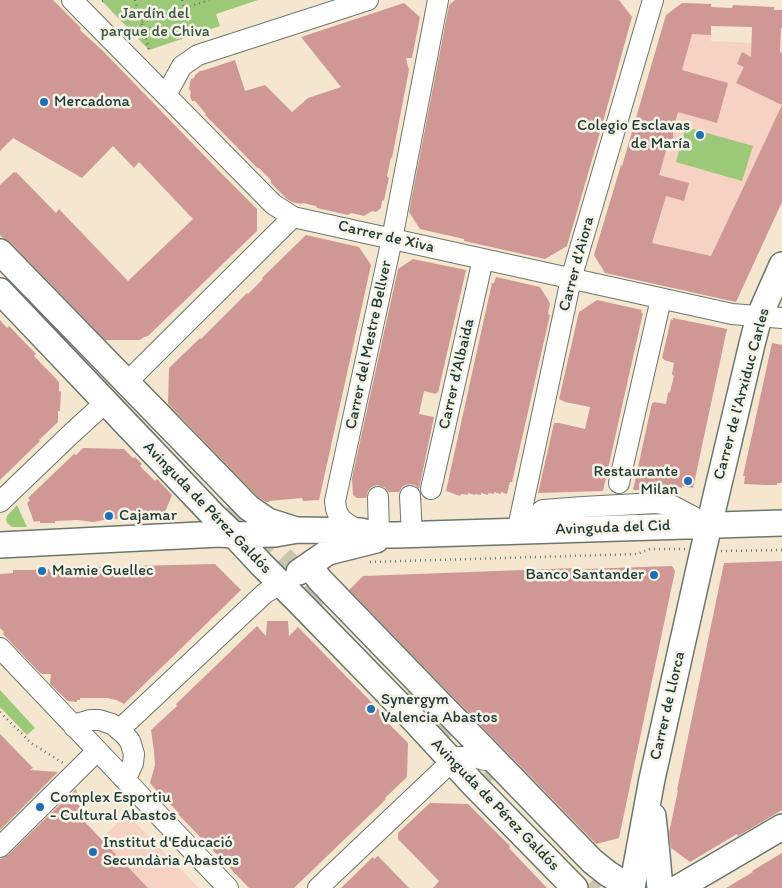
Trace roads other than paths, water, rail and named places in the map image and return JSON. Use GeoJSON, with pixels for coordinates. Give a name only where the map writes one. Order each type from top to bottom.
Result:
{"type":"FeatureCollection","features":[{"type":"Feature","properties":{"kind":"main road","name":"Avinguda de Pérez Galdós"},"geometry":{"type":"LineString","coordinates":[[0,252],[249,508],[268,521],[298,530]]}},
{"type":"Feature","properties":{"kind":"main road","name":"Carrer de l'Arxiduc Carles"},"geometry":{"type":"LineString","coordinates":[[709,525],[770,318],[782,265]]}},
{"type":"Feature","properties":{"kind":"main road","name":"Avinguda de Pérez Galdós"},"geometry":{"type":"LineString","coordinates":[[0,267],[228,507],[0,276]]}},
{"type":"Feature","properties":{"kind":"main road","name":"Avinguda de Pérez Galdós"},"geometry":{"type":"LineString","coordinates":[[0,290],[260,564],[416,722],[474,786],[585,885]]}},
{"type":"Feature","properties":{"kind":"main road"},"geometry":{"type":"LineString","coordinates":[[175,536],[186,512],[189,489]]}},
{"type":"Feature","properties":{"kind":"main road","name":"Avinguda del Cid"},"geometry":{"type":"LineString","coordinates":[[5,541],[219,534],[234,536],[275,534],[298,530],[387,534],[517,532],[782,523]]}},
{"type":"Feature","properties":{"kind":"main road","name":"Carrer de Llorca"},"geometry":{"type":"LineString","coordinates":[[631,888],[652,779],[715,551],[709,525]]}},
{"type":"Feature","properties":{"kind":"main road","name":"Avinguda del Cid"},"geometry":{"type":"LineString","coordinates":[[281,584],[328,552],[387,534]]}},
{"type":"Feature","properties":{"kind":"main road","name":"Avinguda de Pérez Galdós"},"geometry":{"type":"LineString","coordinates":[[312,563],[314,572],[320,580],[492,772],[585,885]]}},
{"type":"Feature","properties":{"kind":"main road"},"geometry":{"type":"LineString","coordinates":[[330,613],[407,693]]}},
{"type":"Feature","properties":{"kind":"main road","name":"Avinguda de Pérez Galdós"},"geometry":{"type":"LineString","coordinates":[[416,722],[492,772],[592,862],[631,888]]}},
{"type":"Feature","properties":{"kind":"main road"},"geometry":{"type":"LineString","coordinates":[[652,779],[652,807],[660,888]]}},
{"type":"Feature","properties":{"kind":"main road"},"geometry":{"type":"LineString","coordinates":[[678,888],[782,827]]}},
{"type":"Feature","properties":{"kind":"street","name":"Carrer de Xiva"},"geometry":{"type":"LineString","coordinates":[[72,0],[166,95],[196,138],[273,204],[293,217],[732,314],[770,318]]}},
{"type":"Feature","properties":{"kind":"street"},"geometry":{"type":"LineString","coordinates":[[166,95],[182,66],[198,55],[368,0]]}},
{"type":"Feature","properties":{"kind":"street","name":"Carrer del Mestre Bellver"},"geometry":{"type":"LineString","coordinates":[[387,534],[349,525],[338,514],[335,501],[392,239],[438,0]]}},
{"type":"Feature","properties":{"kind":"street","name":"Carrer d'Aiora"},"geometry":{"type":"LineString","coordinates":[[517,532],[571,279],[653,0]]}},
{"type":"Feature","properties":{"kind":"street"},"geometry":{"type":"LineString","coordinates":[[103,6],[145,73]]}},
{"type":"Feature","properties":{"kind":"street"},"geometry":{"type":"LineString","coordinates":[[128,382],[293,217]]}},
{"type":"Feature","properties":{"kind":"street","name":"Carrer d'Albaida"},"geometry":{"type":"LineString","coordinates":[[431,489],[435,449],[483,259]]}},
{"type":"Feature","properties":{"kind":"street"},"geometry":{"type":"LineString","coordinates":[[619,482],[662,298]]}},
{"type":"Feature","properties":{"kind":"street"},"geometry":{"type":"LineString","coordinates":[[0,502],[106,402]]}},
{"type":"Feature","properties":{"kind":"street"},"geometry":{"type":"LineString","coordinates":[[387,534],[410,496]]}},
{"type":"Feature","properties":{"kind":"street"},"geometry":{"type":"LineString","coordinates":[[378,497],[387,534]]}},
{"type":"Feature","properties":{"kind":"street","name":"Avinguda del Cid"},"geometry":{"type":"LineString","coordinates":[[517,532],[543,510],[582,506],[656,503],[673,506],[709,525]]}},
{"type":"Feature","properties":{"kind":"street"},"geometry":{"type":"LineString","coordinates":[[558,530],[596,516],[609,506],[620,516],[644,527]]}},
{"type":"Feature","properties":{"kind":"street"},"geometry":{"type":"LineString","coordinates":[[119,730],[265,593],[281,584]]}},
{"type":"Feature","properties":{"kind":"street"},"geometry":{"type":"LineString","coordinates":[[0,648],[228,888]]}},
{"type":"Feature","properties":{"kind":"street"},"geometry":{"type":"LineString","coordinates":[[74,727],[90,720],[99,720],[112,724],[130,741],[134,754],[134,763],[123,778]]}},
{"type":"Feature","properties":{"kind":"street"},"geometry":{"type":"LineString","coordinates":[[0,847],[97,751]]}},
{"type":"Feature","properties":{"kind":"street"},"geometry":{"type":"LineString","coordinates":[[318,888],[458,757],[474,757],[492,772]]}},
{"type":"Feature","properties":{"kind":"tunnel"},"geometry":{"type":"LineString","coordinates":[[230,505],[333,611]]}},
{"type":"Feature","properties":{"kind":"tunnel"},"geometry":{"type":"LineString","coordinates":[[409,691],[494,778]]}},
{"type":"Feature","properties":{"kind":"tunnel"},"geometry":{"type":"LineString","coordinates":[[592,881],[599,888]]}},
{"type":"Feature","properties":{"kind":"place","name":"Mercadona"},"geometry":{"type":"Point","coordinates":[44,102]}},
{"type":"Feature","properties":{"kind":"place","name":"Colegio Esclavas de María"},"geometry":{"type":"Point","coordinates":[700,135]}},
{"type":"Feature","properties":{"kind":"place","name":"Restaurante Milan"},"geometry":{"type":"Point","coordinates":[688,481]}},
{"type":"Feature","properties":{"kind":"place","name":"Cajamar"},"geometry":{"type":"Point","coordinates":[109,516]}},
{"type":"Feature","properties":{"kind":"place","name":"Mamie Guellec"},"geometry":{"type":"Point","coordinates":[42,571]}},
{"type":"Feature","properties":{"kind":"place","name":"Banco Santander"},"geometry":{"type":"Point","coordinates":[654,575]}},
{"type":"Feature","properties":{"kind":"place","name":"Synergym Valencia Abastos"},"geometry":{"type":"Point","coordinates":[371,709]}},
{"type":"Feature","properties":{"kind":"place","name":"Complex Esportiu - Cultural Abastos"},"geometry":{"type":"Point","coordinates":[40,807]}},
{"type":"Feature","properties":{"kind":"place","name":"Institut d'Educació Secundària Abastos"},"geometry":{"type":"Point","coordinates":[93,852]}},
{"type":"Feature","properties":{"kind":"park label","name":"Jardín del parque de Chiva"},"geometry":{"type":"Point","coordinates":[155,23]}}]}
